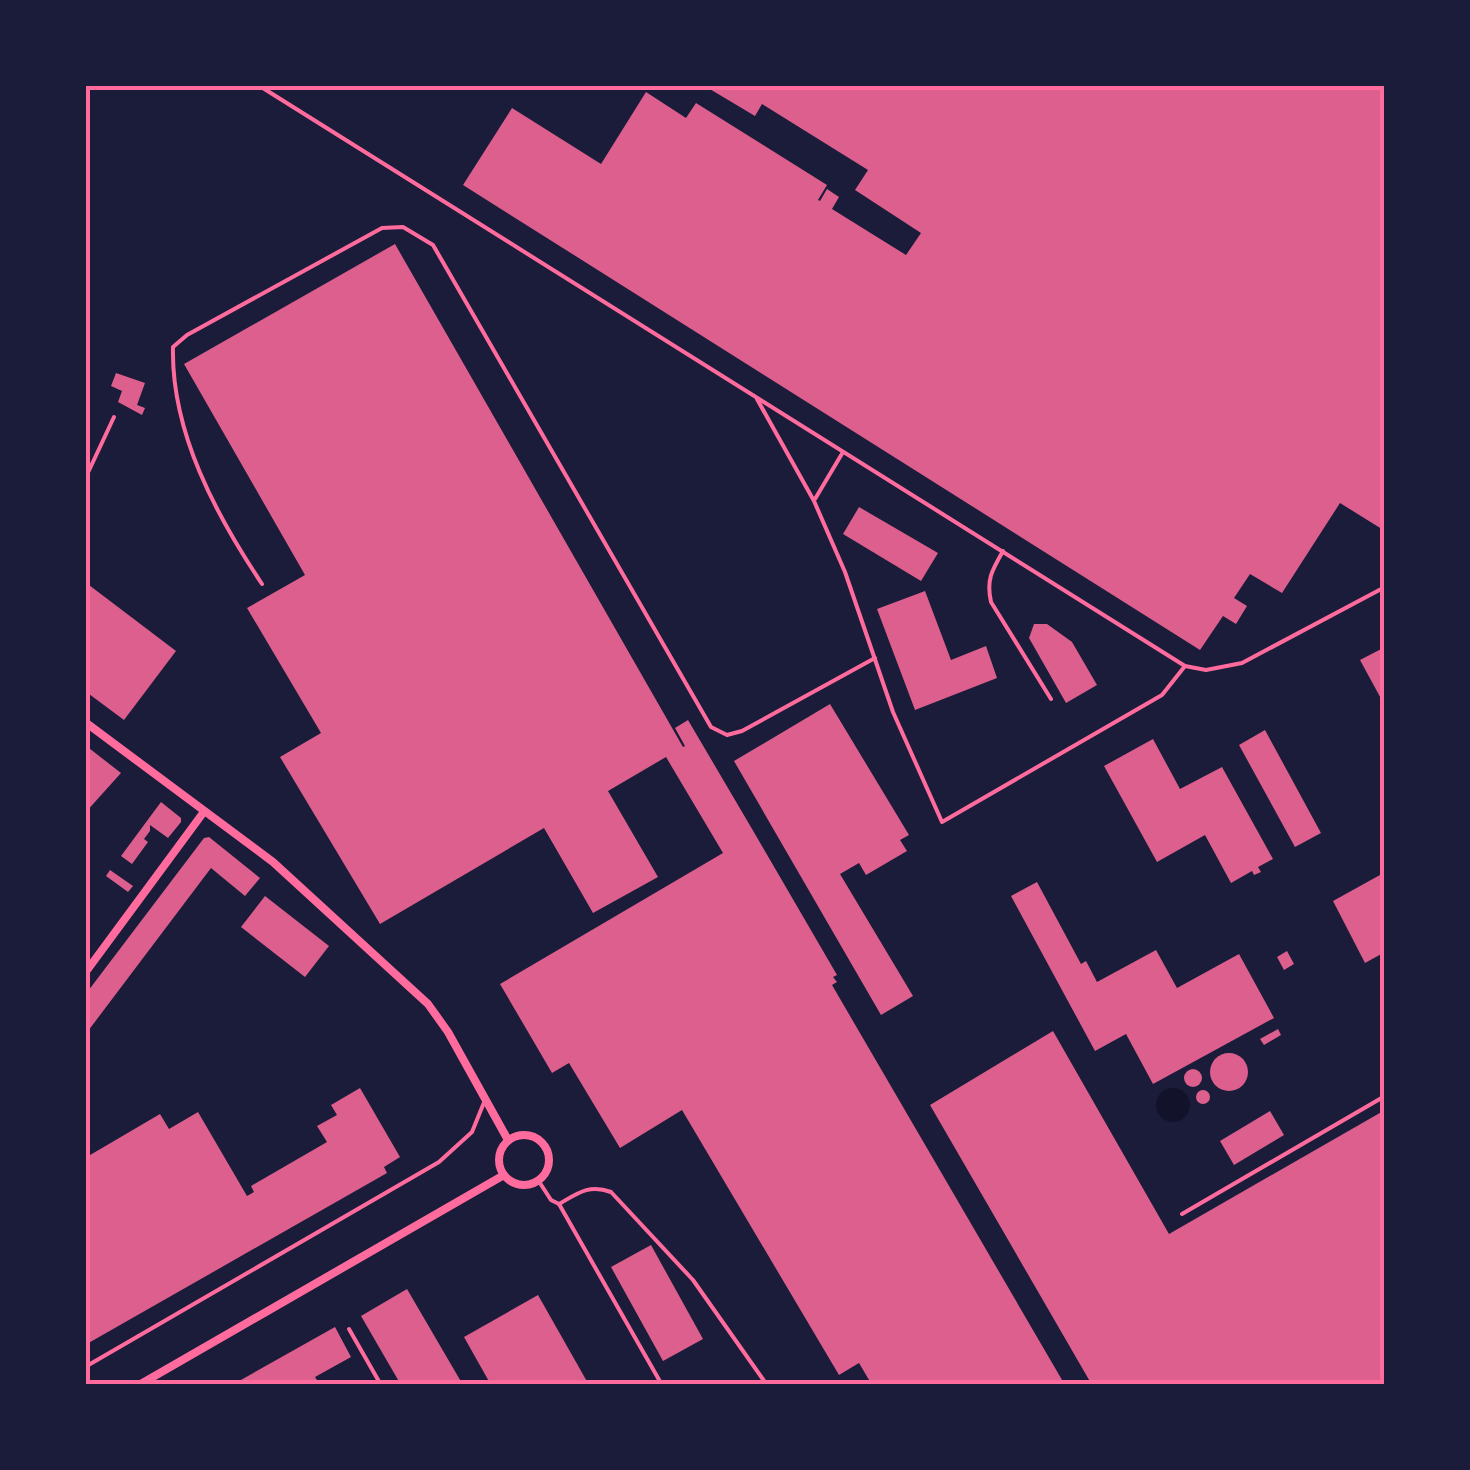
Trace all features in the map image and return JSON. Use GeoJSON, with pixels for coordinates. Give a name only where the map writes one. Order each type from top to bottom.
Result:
{"type":"FeatureCollection","features":[{"type":"Feature","properties":{"kind":"street"},"geometry":{"type":"LineString","coordinates":[[85,722],[273,862],[428,1004],[448,1032],[508,1140]]}},
{"type":"Feature","properties":{"kind":"street"},"geometry":{"type":"LineString","coordinates":[[85,973],[203,812]]}},
{"type":"Feature","properties":{"kind":"street"},"geometry":{"type":"LineString","coordinates":[[530,1136],[544,1144],[549,1160],[538,1180],[522,1184],[504,1174],[500,1154],[508,1140],[530,1136]]}},
{"type":"Feature","properties":{"kind":"street"},"geometry":{"type":"LineString","coordinates":[[139,1385],[504,1174]]}},
{"type":"Feature","properties":{"kind":"lane"},"geometry":{"type":"LineString","coordinates":[[258,85],[1185,666],[1206,670],[1242,663],[1385,586]]}},
{"type":"Feature","properties":{"kind":"lane"},"geometry":{"type":"LineString","coordinates":[[262,584],[230,536],[194,455],[181,412],[173,347],[187,335],[382,228],[403,227],[433,245],[712,727],[727,735],[742,731],[875,658]]}},
{"type":"Feature","properties":{"kind":"lane"},"geometry":{"type":"LineString","coordinates":[[757,399],[814,501],[845,572],[893,712],[942,822],[1162,695],[1185,666]]}},
{"type":"Feature","properties":{"kind":"lane"},"geometry":{"type":"LineString","coordinates":[[85,479],[114,418]]}},
{"type":"Feature","properties":{"kind":"lane"},"geometry":{"type":"LineString","coordinates":[[814,501],[844,452]]}},
{"type":"Feature","properties":{"kind":"lane"},"geometry":{"type":"LineString","coordinates":[[1004,551],[990,573],[990,602],[1051,700]]}},
{"type":"Feature","properties":{"kind":"lane"},"geometry":{"type":"LineString","coordinates":[[1182,1214],[1385,1096]]}},
{"type":"Feature","properties":{"kind":"lane"},"geometry":{"type":"LineString","coordinates":[[85,1367],[439,1162],[472,1132],[485,1100]]}},
{"type":"Feature","properties":{"kind":"lane"},"geometry":{"type":"LineString","coordinates":[[538,1180],[551,1200],[559,1204],[662,1385]]}},
{"type":"Feature","properties":{"kind":"lane"},"geometry":{"type":"LineString","coordinates":[[559,1204],[586,1189],[611,1192],[694,1280],[767,1385]]}},
{"type":"Feature","properties":{"kind":"lane"},"geometry":{"type":"LineString","coordinates":[[349,1329],[381,1385]]}},
{"type":"Feature","properties":{"kind":"shaded area"},"geometry":{"type":"Polygon","coordinates":[[[1173,1088],[1185,1093],[1190,1105],[1185,1117],[1173,1122],[1161,1117],[1156,1105],[1161,1093],[1173,1088]]]}},
{"type":"Feature","properties":{"kind":"building"},"geometry":{"type":"Polygon","coordinates":[[[703,85],[1385,85],[1385,531],[1340,503],[1282,593],[1250,574],[1234,598],[1247,606],[1236,624],[1223,616],[1200,650],[463,185],[512,108],[601,164],[646,92],[686,118],[696,103],[827,185],[818,200],[827,189],[839,197],[832,209],[906,255],[921,233],[855,190],[868,170],[762,104],[755,116],[703,85]]]}},
{"type":"Feature","properties":{"kind":"building"},"geometry":{"type":"Polygon","coordinates":[[[395,244],[683,747],[675,728],[688,720],[755,834],[837,975],[833,977],[837,982],[832,985],[1065,1385],[872,1385],[859,1363],[839,1375],[682,1110],[620,1148],[569,1063],[552,1073],[500,984],[723,853],[666,757],[608,791],[658,877],[593,913],[544,828],[380,924],[280,757],[321,733],[247,608],[305,575],[184,364],[395,244]]]}},
{"type":"Feature","properties":{"kind":"building"},"geometry":{"type":"Polygon","coordinates":[[[116,373],[145,383],[137,405],[145,408],[142,415],[118,402],[122,391],[111,386],[116,373]]]}},
{"type":"Feature","properties":{"kind":"building"},"geometry":{"type":"Polygon","coordinates":[[[859,507],[938,553],[921,581],[843,534],[859,507]]]}},
{"type":"Feature","properties":{"kind":"building"},"geometry":{"type":"Polygon","coordinates":[[[85,582],[176,651],[124,720],[85,691],[85,582]]]}},
{"type":"Feature","properties":{"kind":"building"},"geometry":{"type":"Polygon","coordinates":[[[925,591],[951,660],[986,646],[997,678],[915,710],[877,609],[925,591]]]}},
{"type":"Feature","properties":{"kind":"building"},"geometry":{"type":"Polygon","coordinates":[[[1034,624],[1047,624],[1072,642],[1097,685],[1066,703],[1029,638],[1034,624]]]}},
{"type":"Feature","properties":{"kind":"building"},"geometry":{"type":"Polygon","coordinates":[[[1385,647],[1385,706],[1360,660],[1385,647]]]}},
{"type":"Feature","properties":{"kind":"building"},"geometry":{"type":"Polygon","coordinates":[[[830,704],[909,835],[900,840],[907,851],[866,875],[859,863],[840,874],[913,996],[881,1015],[734,761],[830,704]]]}},
{"type":"Feature","properties":{"kind":"building"},"geometry":{"type":"Polygon","coordinates":[[[1265,730],[1321,833],[1295,847],[1239,745],[1265,730]]]}},
{"type":"Feature","properties":{"kind":"building"},"geometry":{"type":"Polygon","coordinates":[[[1153,739],[1180,789],[1222,767],[1273,859],[1258,867],[1261,872],[1254,875],[1252,871],[1231,883],[1205,835],[1157,862],[1104,766],[1153,739]]]}},
{"type":"Feature","properties":{"kind":"building"},"geometry":{"type":"Polygon","coordinates":[[[85,745],[121,773],[85,813],[85,745]]]}},
{"type":"Feature","properties":{"kind":"building"},"geometry":{"type":"Polygon","coordinates":[[[161,802],[181,822],[168,838],[150,825],[144,839],[148,842],[132,864],[121,856],[161,802]]]}},
{"type":"Feature","properties":{"kind":"building"},"geometry":{"type":"Polygon","coordinates":[[[209,837],[260,878],[245,896],[211,868],[85,1035],[85,995],[204,838],[209,837]]]}},
{"type":"Feature","properties":{"kind":"building"},"geometry":{"type":"Polygon","coordinates":[[[110,870],[133,886],[128,892],[106,876],[110,870]]]}},
{"type":"Feature","properties":{"kind":"building"},"geometry":{"type":"Polygon","coordinates":[[[1380,875],[1385,884],[1385,952],[1365,963],[1333,901],[1380,875]]]}},
{"type":"Feature","properties":{"kind":"building"},"geometry":{"type":"Polygon","coordinates":[[[1037,882],[1081,964],[1086,961],[1097,982],[1156,950],[1177,988],[1239,954],[1274,1018],[1153,1084],[1126,1034],[1095,1051],[1011,896],[1037,882]]]}},
{"type":"Feature","properties":{"kind":"building"},"geometry":{"type":"Polygon","coordinates":[[[265,896],[329,946],[305,977],[241,927],[265,896]]]}},
{"type":"Feature","properties":{"kind":"building"},"geometry":{"type":"Polygon","coordinates":[[[1287,951],[1294,964],[1284,970],[1277,957],[1287,951]]]}},
{"type":"Feature","properties":{"kind":"building"},"geometry":{"type":"Polygon","coordinates":[[[1278,1029],[1281,1035],[1264,1045],[1260,1039],[1278,1029]]]}},
{"type":"Feature","properties":{"kind":"building"},"geometry":{"type":"Polygon","coordinates":[[[1053,1031],[1169,1234],[1385,1110],[1385,1385],[1092,1385],[930,1105],[1053,1031]]]}},
{"type":"Feature","properties":{"kind":"building"},"geometry":{"type":"Polygon","coordinates":[[[1229,1053],[1243,1058],[1248,1072],[1243,1086],[1229,1091],[1215,1086],[1210,1072],[1215,1058],[1229,1053]]]}},
{"type":"Feature","properties":{"kind":"building"},"geometry":{"type":"Polygon","coordinates":[[[1193,1069],[1202,1078],[1193,1087],[1184,1078],[1193,1069]]]}},
{"type":"Feature","properties":{"kind":"building"},"geometry":{"type":"Polygon","coordinates":[[[360,1088],[400,1157],[384,1167],[387,1173],[85,1345],[85,1158],[160,1114],[169,1129],[198,1112],[247,1196],[254,1192],[251,1186],[327,1142],[317,1126],[337,1115],[331,1105],[360,1088]]]}},
{"type":"Feature","properties":{"kind":"building"},"geometry":{"type":"Polygon","coordinates":[[[1203,1090],[1210,1097],[1203,1104],[1196,1097],[1203,1090]]]}},
{"type":"Feature","properties":{"kind":"building"},"geometry":{"type":"Polygon","coordinates":[[[1270,1111],[1284,1135],[1234,1165],[1220,1141],[1270,1111]]]}},
{"type":"Feature","properties":{"kind":"building"},"geometry":{"type":"Polygon","coordinates":[[[651,1245],[703,1339],[663,1361],[611,1267],[651,1245]]]}},
{"type":"Feature","properties":{"kind":"building"},"geometry":{"type":"Polygon","coordinates":[[[407,1289],[463,1385],[401,1385],[361,1316],[407,1289]]]}},
{"type":"Feature","properties":{"kind":"building"},"geometry":{"type":"Polygon","coordinates":[[[538,1295],[589,1385],[491,1385],[464,1337],[538,1295]]]}},
{"type":"Feature","properties":{"kind":"building"},"geometry":{"type":"Polygon","coordinates":[[[335,1327],[351,1357],[315,1377],[320,1385],[232,1385],[335,1327]]]}}]}
